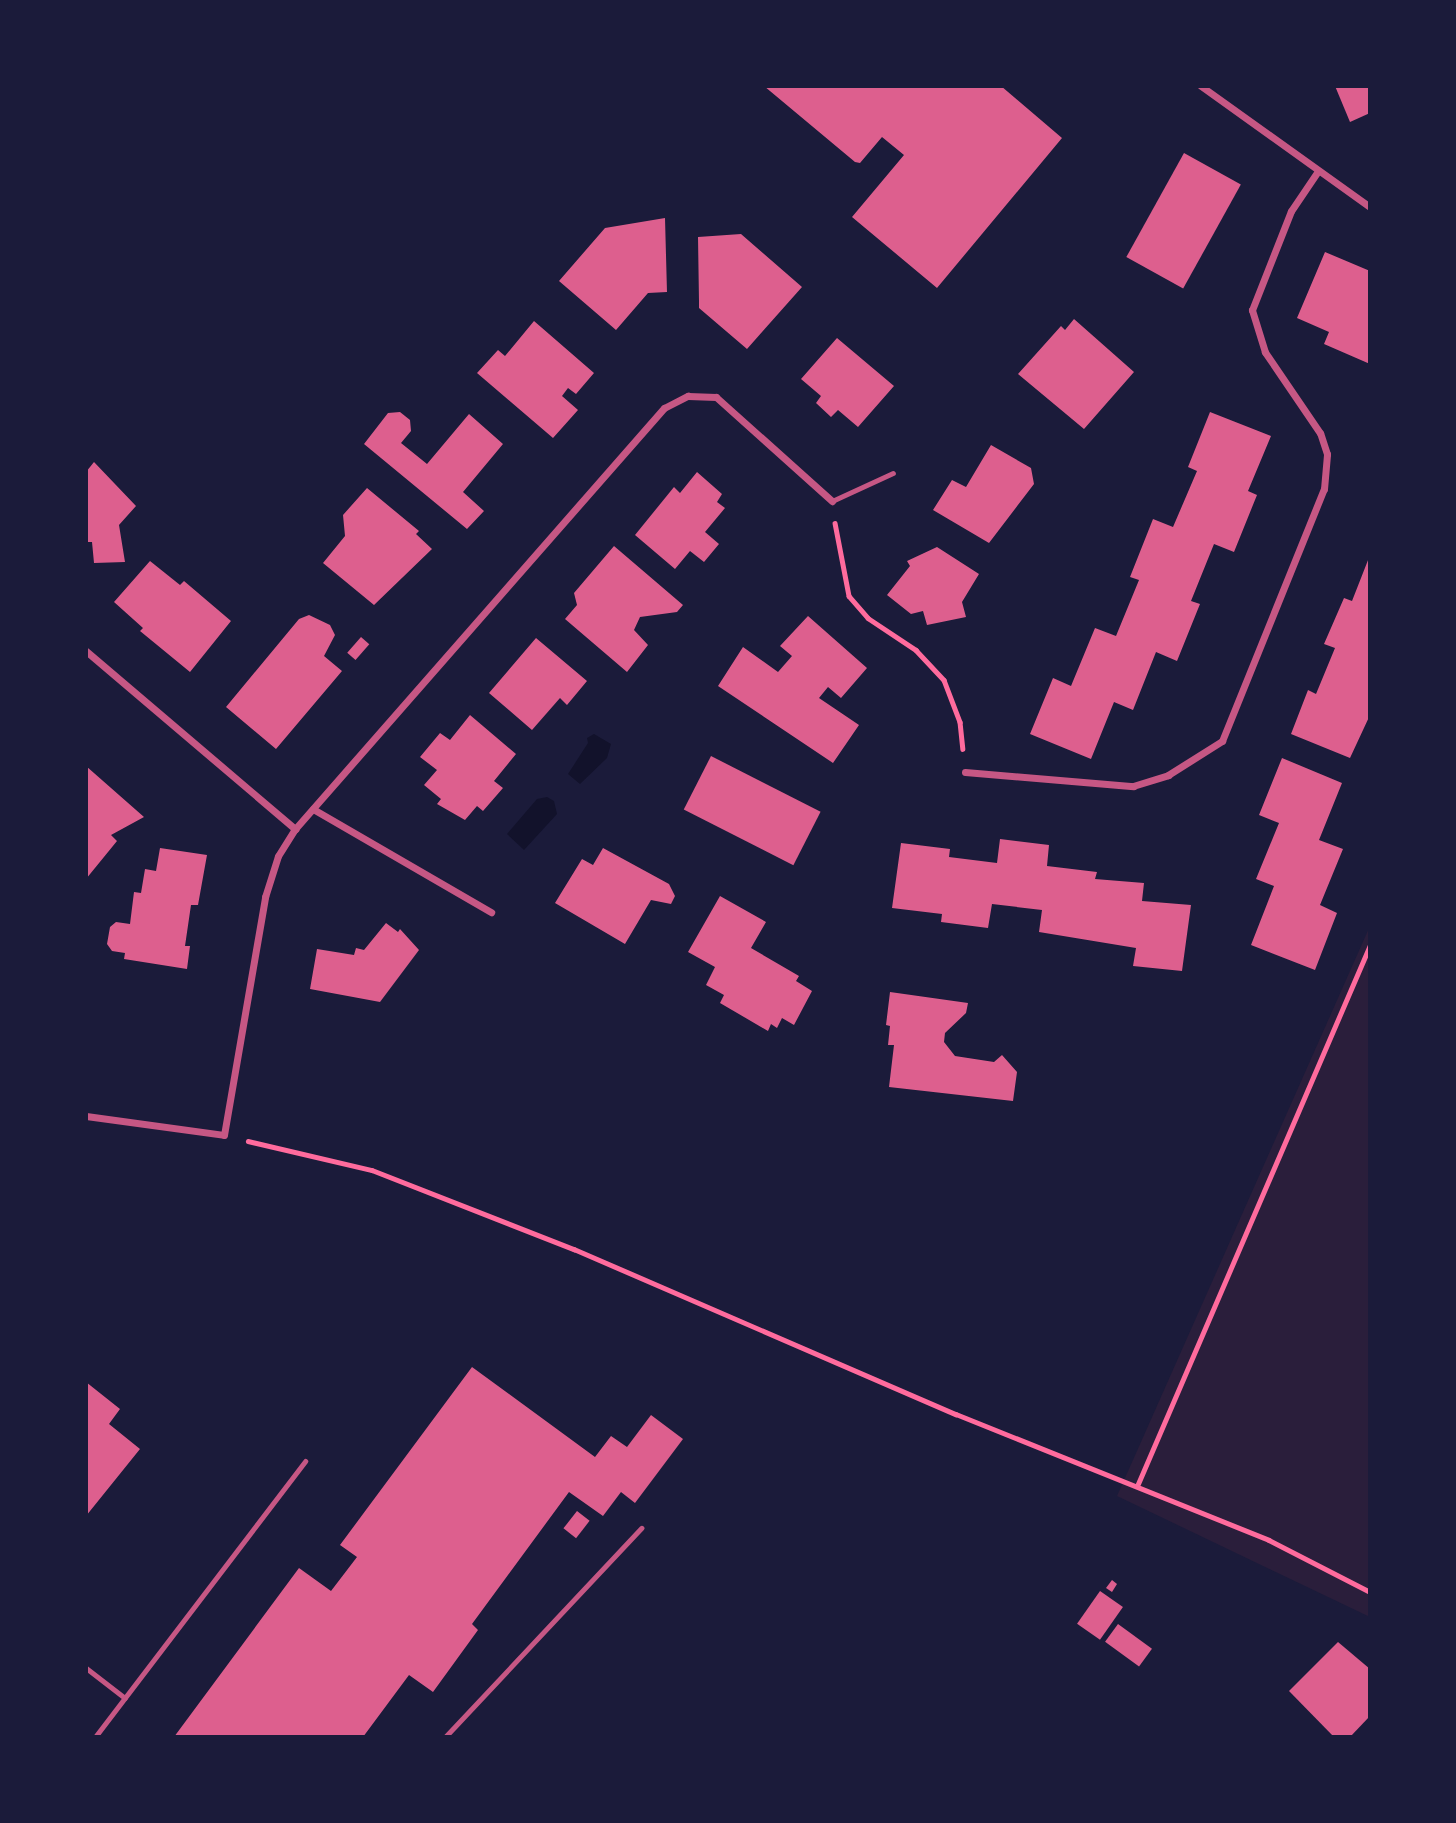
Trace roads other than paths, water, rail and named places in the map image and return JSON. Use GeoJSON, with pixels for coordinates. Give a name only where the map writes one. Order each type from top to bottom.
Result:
{"type":"FeatureCollection","features":[{"type":"Feature","properties":{"kind":"street"},"geometry":{"type":"LineString","coordinates":[[1201,86],[1370,207]]}},
{"type":"Feature","properties":{"kind":"street"},"geometry":{"type":"LineString","coordinates":[[965,772],[1133,786],[1178,770],[1222,741],[1324,489],[1327,454],[1320,433],[1265,352],[1252,310],[1291,211],[1318,171]]}},
{"type":"Feature","properties":{"kind":"street"},"geometry":{"type":"LineString","coordinates":[[86,1116],[223,1135],[265,897],[278,856],[295,829],[664,408],[688,396],[716,397],[832,501]]}},
{"type":"Feature","properties":{"kind":"street"},"geometry":{"type":"LineString","coordinates":[[86,651],[295,829]]}},
{"type":"Feature","properties":{"kind":"street"},"geometry":{"type":"LineString","coordinates":[[313,809],[491,912]]}},
{"type":"Feature","properties":{"kind":"lane"},"geometry":{"type":"LineString","coordinates":[[832,501],[892,472]]}},
{"type":"Feature","properties":{"kind":"lane"},"geometry":{"type":"LineString","coordinates":[[95,1737],[305,1461]]}},
{"type":"Feature","properties":{"kind":"lane"},"geometry":{"type":"LineString","coordinates":[[445,1737],[641,1528]]}},
{"type":"Feature","properties":{"kind":"lane"},"geometry":{"type":"LineString","coordinates":[[86,1668],[125,1698]]}}]}
